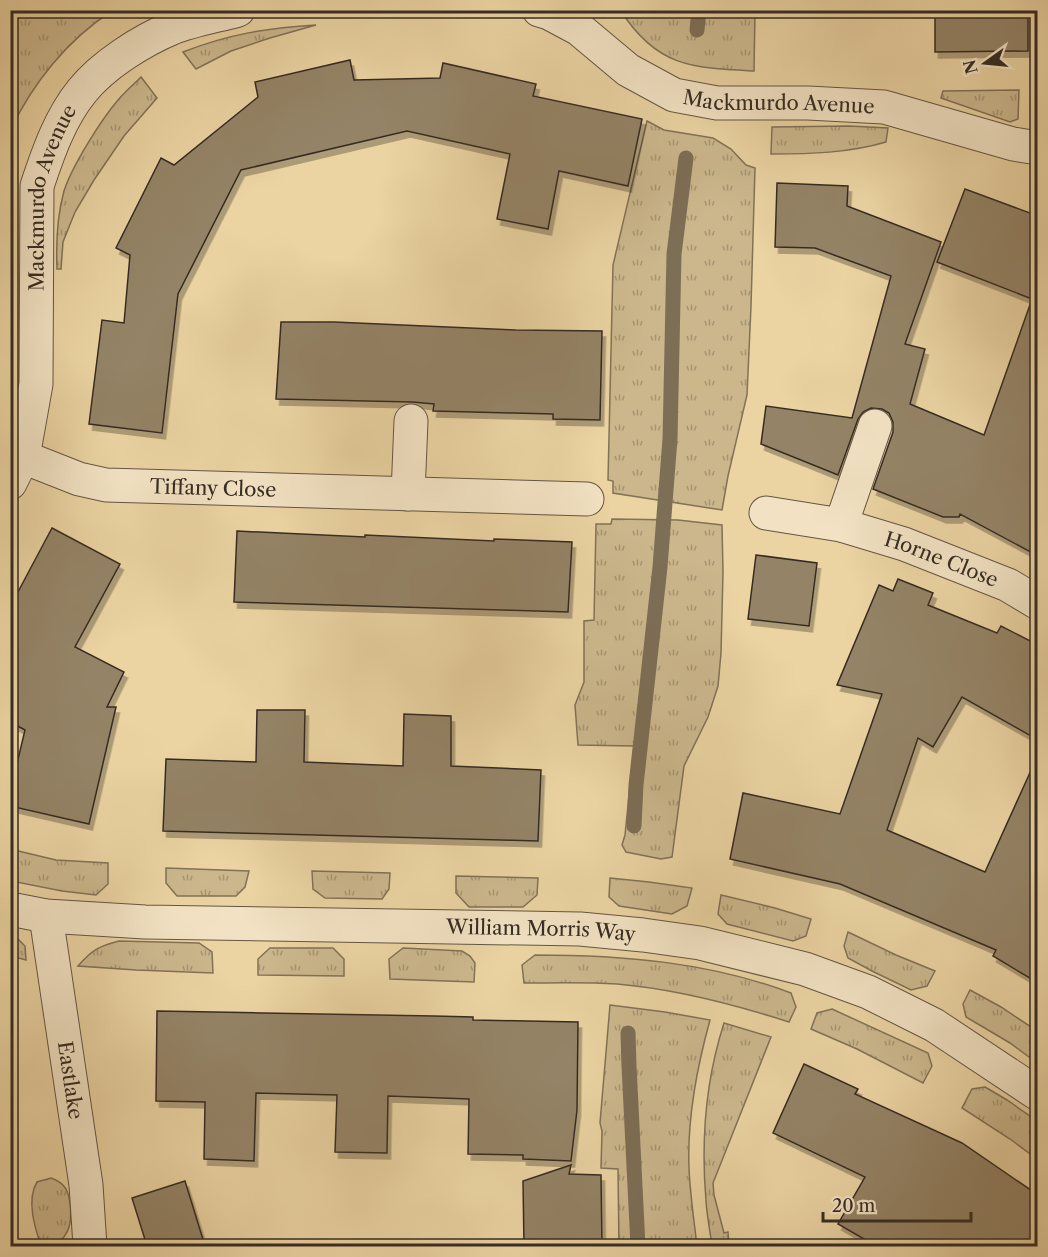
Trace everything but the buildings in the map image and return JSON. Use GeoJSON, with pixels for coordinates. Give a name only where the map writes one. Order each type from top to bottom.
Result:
{"type":"FeatureCollection","features":[{"type":"Feature","properties":{"kind":"street","name":"Mackmurdo Avenue"},"geometry":{"type":"LineString","coordinates":[[17,470],[36,384],[24,185],[47,157],[64,119],[82,91],[100,73],[127,52],[172,28],[238,10]]}},
{"type":"Feature","properties":{"kind":"street","name":"Mackmurdo Avenue"},"geometry":{"type":"LineString","coordinates":[[539,10],[549,12],[579,29],[628,70],[674,95],[717,103],[808,103],[884,107],[1013,144],[1038,148]]}},
{"type":"Feature","properties":{"kind":"street"},"geometry":{"type":"LineString","coordinates":[[408,494],[411,422]]}},
{"type":"Feature","properties":{"kind":"street"},"geometry":{"type":"LineString","coordinates":[[842,525],[875,426]]}},
{"type":"Feature","properties":{"kind":"street","name":"Tiffany Close"},"geometry":{"type":"LineString","coordinates":[[17,470],[106,485],[586,499]]}},
{"type":"Feature","properties":{"kind":"street","name":"Horne Close"},"geometry":{"type":"LineString","coordinates":[[766,513],[842,525],[904,544],[1008,585],[1038,603]]}},
{"type":"Feature","properties":{"kind":"street","name":"William Morris Way"},"geometry":{"type":"LineString","coordinates":[[10,909],[46,916],[145,922],[580,929],[643,935],[700,944],[805,969],[868,992],[934,1025],[1038,1094]]}},
{"type":"Feature","properties":{"kind":"street","name":"Eastlake"},"geometry":{"type":"LineString","coordinates":[[46,916],[86,1185],[90,1246]]}},
{"type":"Feature","properties":{"kind":"green space"},"geometry":{"type":"Polygon","coordinates":[[[11,10],[112,11],[81,35],[53,63],[30,95],[11,129],[11,10]]]}},
{"type":"Feature","properties":{"kind":"green space"},"geometry":{"type":"Polygon","coordinates":[[[621,11],[755,11],[754,71],[712,68],[678,61],[648,44],[621,11]]]}},
{"type":"Feature","properties":{"kind":"green space"},"geometry":{"type":"Polygon","coordinates":[[[316,25],[231,51],[196,69],[183,52],[248,33],[316,25]]]}},
{"type":"Feature","properties":{"kind":"green space"},"geometry":{"type":"Polygon","coordinates":[[[141,77],[157,98],[124,136],[75,212],[63,242],[61,269],[57,269],[58,220],[68,181],[80,156],[104,119],[118,100],[141,77]]]}},
{"type":"Feature","properties":{"kind":"green space"},"geometry":{"type":"Polygon","coordinates":[[[1019,90],[1018,119],[1010,122],[941,98],[943,91],[1019,90]]]}},
{"type":"Feature","properties":{"kind":"green space"},"geometry":{"type":"Polygon","coordinates":[[[647,121],[664,130],[713,138],[731,149],[746,165],[755,168],[747,395],[722,510],[613,493],[613,481],[608,480],[613,265],[647,121]]]}},
{"type":"Feature","properties":{"kind":"green space"},"geometry":{"type":"Polygon","coordinates":[[[772,127],[888,128],[886,142],[844,151],[771,154],[772,127]]]}},
{"type":"Feature","properties":{"kind":"green space"},"geometry":{"type":"Polygon","coordinates":[[[11,229],[17,344],[10,344],[11,229]]]}},
{"type":"Feature","properties":{"kind":"green space"},"geometry":{"type":"Polygon","coordinates":[[[612,519],[678,520],[722,525],[721,653],[718,686],[708,717],[684,766],[672,857],[661,859],[626,852],[622,845],[634,746],[578,745],[575,705],[584,682],[584,621],[594,620],[596,524],[611,524],[612,519]]]}},
{"type":"Feature","properties":{"kind":"green space"},"geometry":{"type":"Polygon","coordinates":[[[10,849],[56,860],[108,863],[108,884],[96,895],[11,881],[10,849]]]}},
{"type":"Feature","properties":{"kind":"green space"},"geometry":{"type":"Polygon","coordinates":[[[166,868],[249,871],[245,887],[236,896],[177,896],[166,883],[166,868]]]}},
{"type":"Feature","properties":{"kind":"green space"},"geometry":{"type":"Polygon","coordinates":[[[312,871],[390,873],[389,889],[382,899],[325,898],[313,889],[312,871]]]}},
{"type":"Feature","properties":{"kind":"green space"},"geometry":{"type":"Polygon","coordinates":[[[456,876],[538,878],[537,895],[523,907],[469,907],[456,893],[456,876]]]}},
{"type":"Feature","properties":{"kind":"green space"},"geometry":{"type":"Polygon","coordinates":[[[610,878],[692,888],[687,906],[672,914],[619,906],[609,897],[610,878]]]}},
{"type":"Feature","properties":{"kind":"green space"},"geometry":{"type":"Polygon","coordinates":[[[721,895],[811,919],[806,936],[793,941],[727,924],[718,914],[721,895]]]}},
{"type":"Feature","properties":{"kind":"green space"},"geometry":{"type":"Polygon","coordinates":[[[10,931],[25,946],[26,960],[11,956],[10,931]]]}},
{"type":"Feature","properties":{"kind":"green space"},"geometry":{"type":"Polygon","coordinates":[[[848,932],[935,971],[927,986],[911,990],[848,958],[844,946],[848,932]]]}},
{"type":"Feature","properties":{"kind":"green space"},"geometry":{"type":"Polygon","coordinates":[[[119,941],[199,943],[212,952],[213,973],[78,966],[96,949],[119,941]]]}},
{"type":"Feature","properties":{"kind":"green space"},"geometry":{"type":"Polygon","coordinates":[[[270,948],[333,948],[344,959],[344,976],[258,975],[258,959],[270,948]]]}},
{"type":"Feature","properties":{"kind":"green space"},"geometry":{"type":"Polygon","coordinates":[[[403,948],[462,951],[475,963],[474,982],[390,979],[389,959],[403,948]]]}},
{"type":"Feature","properties":{"kind":"green space"},"geometry":{"type":"Polygon","coordinates":[[[535,955],[633,959],[697,967],[760,982],[791,993],[796,1007],[789,1022],[726,1003],[639,986],[605,983],[524,983],[522,965],[535,955]]]}},
{"type":"Feature","properties":{"kind":"green space"},"geometry":{"type":"Polygon","coordinates":[[[970,990],[1037,1031],[1037,1055],[1029,1057],[966,1017],[963,1004],[970,990]]]}},
{"type":"Feature","properties":{"kind":"green space"},"geometry":{"type":"Polygon","coordinates":[[[610,1005],[710,1020],[691,1112],[690,1178],[697,1246],[619,1246],[618,1169],[601,1168],[602,1131],[600,1123],[610,1005]]]}},
{"type":"Feature","properties":{"kind":"green space"},"geometry":{"type":"Polygon","coordinates":[[[832,1009],[928,1053],[932,1066],[923,1083],[857,1049],[811,1029],[817,1013],[832,1009]]]}},
{"type":"Feature","properties":{"kind":"green space"},"geometry":{"type":"Polygon","coordinates":[[[724,1023],[771,1037],[713,1183],[724,1233],[728,1232],[729,1246],[712,1246],[705,1179],[706,1111],[713,1066],[724,1023]]]}},
{"type":"Feature","properties":{"kind":"green space"},"geometry":{"type":"Polygon","coordinates":[[[985,1087],[1037,1121],[1037,1159],[962,1108],[972,1089],[985,1087]]]}},
{"type":"Feature","properties":{"kind":"green space"},"geometry":{"type":"Polygon","coordinates":[[[51,1178],[60,1182],[68,1193],[70,1223],[62,1240],[55,1246],[41,1246],[36,1231],[32,1197],[37,1182],[51,1178]]]}},
{"type":"Feature","properties":{"kind":"waterway"},"geometry":{"type":"LineString","coordinates":[[697,30],[699,10]]}},
{"type":"Feature","properties":{"kind":"waterway"},"geometry":{"type":"LineString","coordinates":[[634,826],[636,785],[660,567],[670,439],[674,254],[686,158]]}},
{"type":"Feature","properties":{"kind":"waterway"},"geometry":{"type":"LineString","coordinates":[[628,1033],[638,1246]]}}]}
